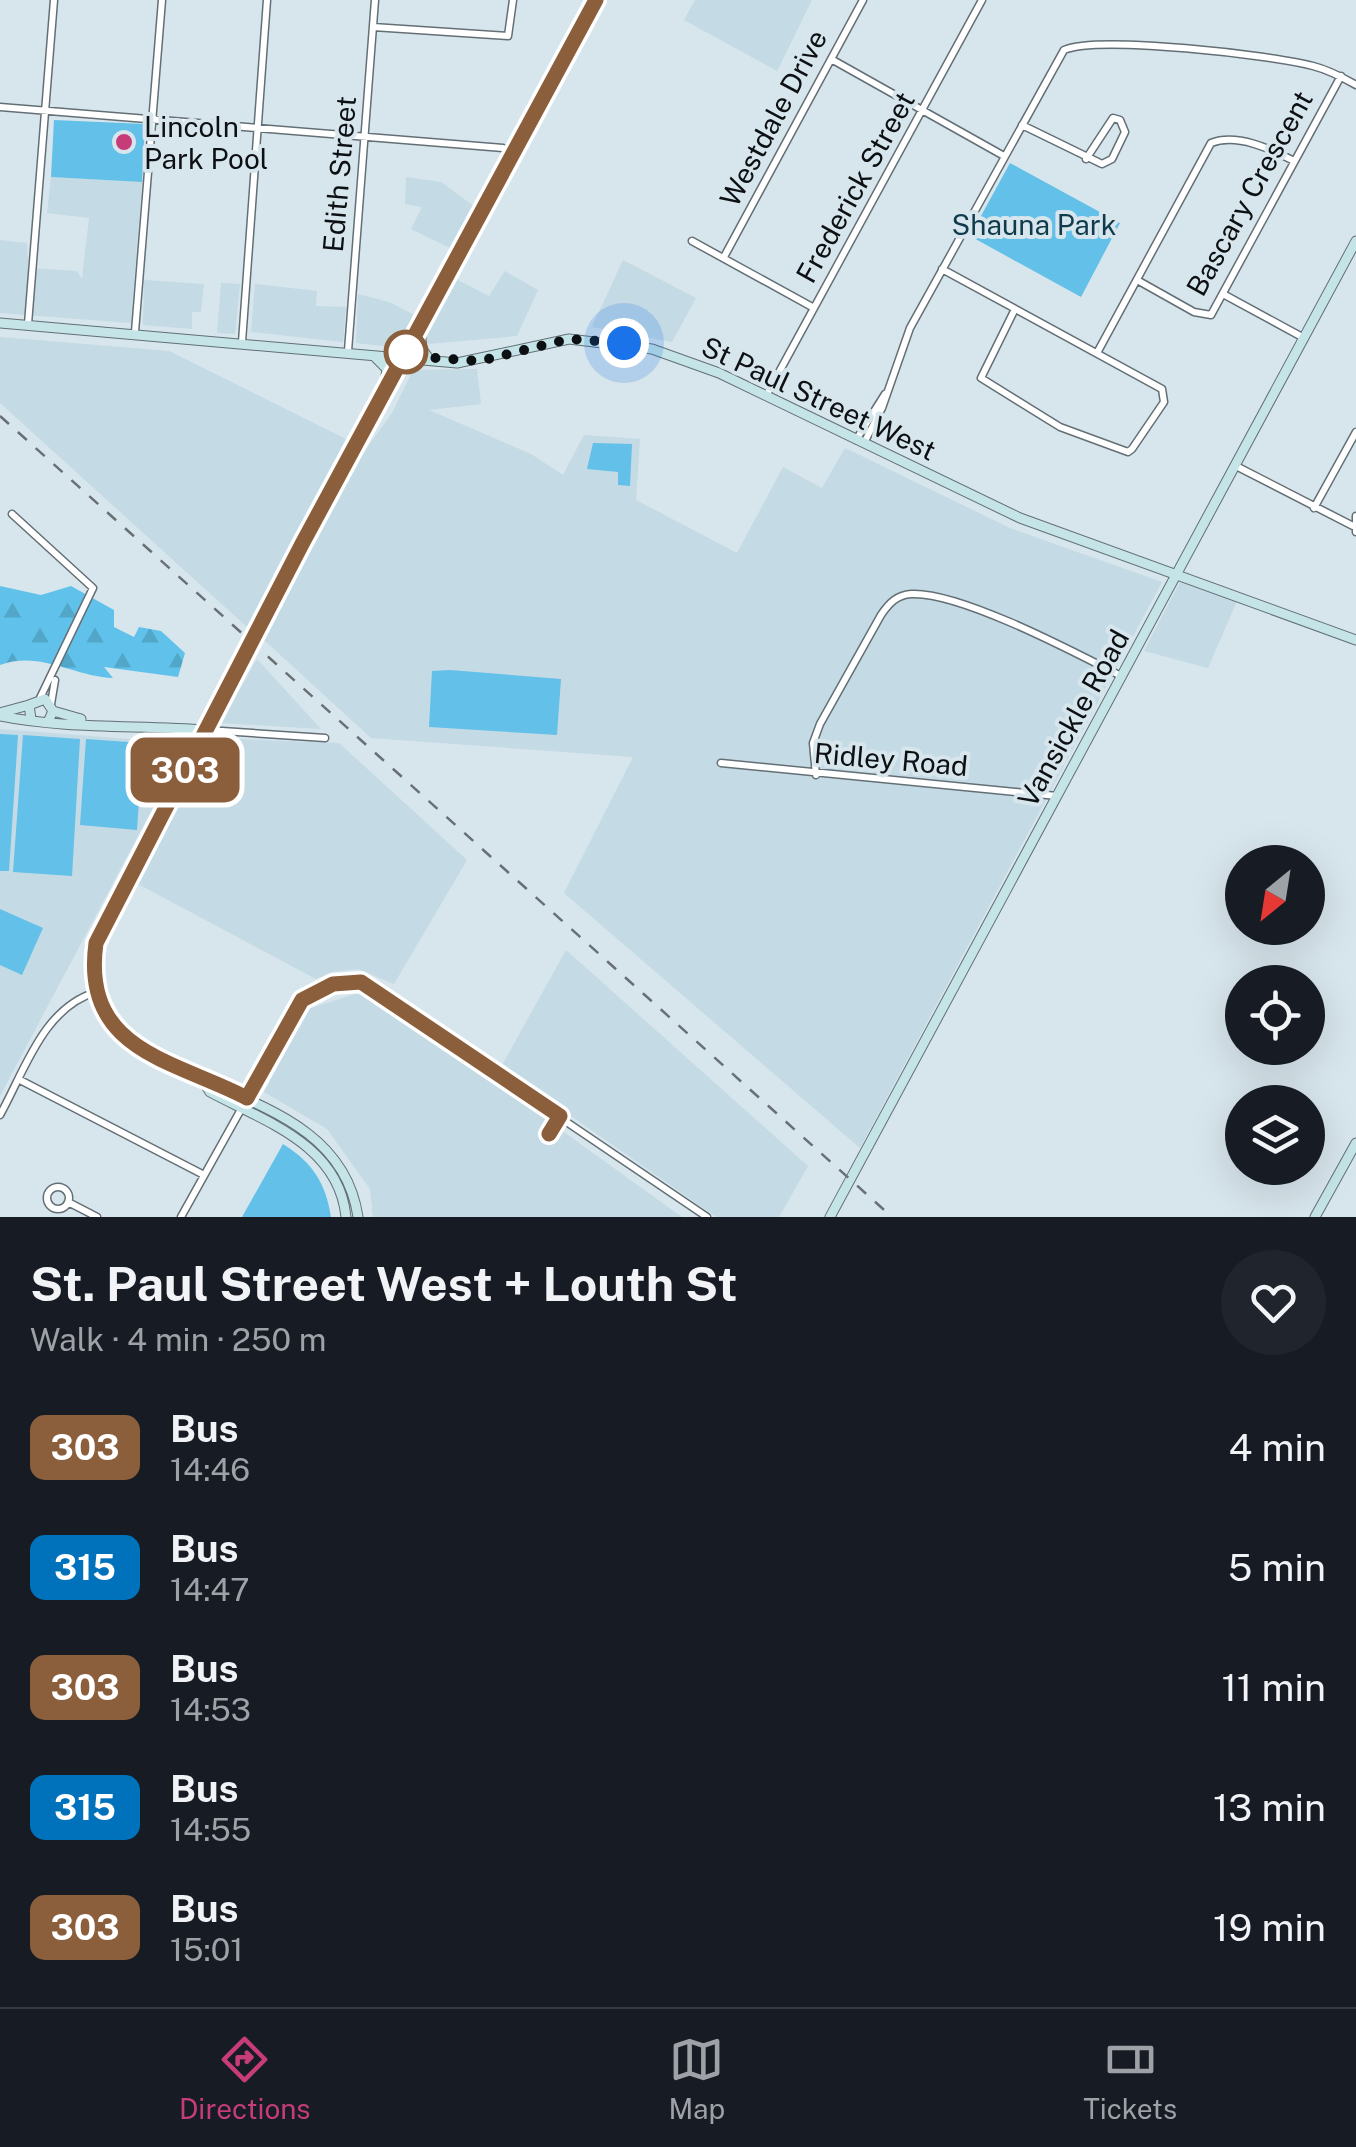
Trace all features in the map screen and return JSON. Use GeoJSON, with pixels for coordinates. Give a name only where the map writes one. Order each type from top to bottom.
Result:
{"type":"FeatureCollection","features":[{"type":"Feature","properties":{"kind":"main road"},"geometry":{"type":"LineString","coordinates":[[358,1217],[350,1183],[330,1151],[247,1098],[216,1082],[203,1082],[146,1053],[116,1030],[96,992],[96,943],[596,0]]}},
{"type":"Feature","properties":{"kind":"main road","name":"Vansickle Road"},"geometry":{"type":"LineString","coordinates":[[830,1217],[1356,241]]}},
{"type":"Feature","properties":{"kind":"main road","name":"St Paul Street West"},"geometry":{"type":"LineString","coordinates":[[0,322],[480,361],[526,346],[598,340],[687,360],[1020,518],[1356,640]]}},
{"type":"Feature","properties":{"kind":"main road"},"geometry":{"type":"LineString","coordinates":[[420,328],[422,349],[429,359]]}},
{"type":"Feature","properties":{"kind":"main road"},"geometry":{"type":"LineString","coordinates":[[365,351],[387,369],[380,401]]}},
{"type":"Feature","properties":{"kind":"main road"},"geometry":{"type":"LineString","coordinates":[[0,714],[40,698],[88,722]]}},
{"type":"Feature","properties":{"kind":"main road"},"geometry":{"type":"LineString","coordinates":[[30,705],[31,719]]}},
{"type":"Feature","properties":{"kind":"main road"},"geometry":{"type":"LineString","coordinates":[[48,722],[52,707]]}},
{"type":"Feature","properties":{"kind":"main road"},"geometry":{"type":"LineString","coordinates":[[0,714],[48,722],[206,730]]}},
{"type":"Feature","properties":{"kind":"main road"},"geometry":{"type":"LineString","coordinates":[[203,1082],[210,1092],[306,1143],[339,1186],[346,1217]]}},
{"type":"Feature","properties":{"kind":"main road"},"geometry":{"type":"LineString","coordinates":[[1315,1217],[1356,1143]]}},
{"type":"Feature","properties":{"kind":"street"},"geometry":{"type":"LineString","coordinates":[[28,324],[54,0]]}},
{"type":"Feature","properties":{"kind":"street"},"geometry":{"type":"LineString","coordinates":[[134,332],[162,0]]}},
{"type":"Feature","properties":{"kind":"street"},"geometry":{"type":"LineString","coordinates":[[242,342],[267,0]]}},
{"type":"Feature","properties":{"kind":"street","name":"Edith Street"},"geometry":{"type":"LineString","coordinates":[[348,351],[375,0]]}},
{"type":"Feature","properties":{"kind":"street"},"geometry":{"type":"LineString","coordinates":[[373,26],[508,36],[513,0]]}},
{"type":"Feature","properties":{"kind":"street","name":"Westdale Drive"},"geometry":{"type":"LineString","coordinates":[[724,258],[863,0]]}},
{"type":"Feature","properties":{"kind":"street","name":"Frederick Street"},"geometry":{"type":"LineString","coordinates":[[766,396],[982,0]]}},
{"type":"Feature","properties":{"kind":"street"},"geometry":{"type":"LineString","coordinates":[[860,442],[886,393],[906,338],[1060,54],[1076,45],[1292,62],[1356,84]]}},
{"type":"Feature","properties":{"kind":"street"},"geometry":{"type":"LineString","coordinates":[[831,58],[1004,156]]}},
{"type":"Feature","properties":{"kind":"street","name":"Bascary Crescent"},"geometry":{"type":"LineString","coordinates":[[1137,280],[1203,316],[1211,315],[1340,76]]}},
{"type":"Feature","properties":{"kind":"street"},"geometry":{"type":"LineString","coordinates":[[0,107],[504,148],[514,154]]}},
{"type":"Feature","properties":{"kind":"street"},"geometry":{"type":"LineString","coordinates":[[1022,125],[1086,159],[1102,164],[1112,160],[1125,132],[1120,120],[1114,118],[1105,125],[1086,159]]}},
{"type":"Feature","properties":{"kind":"street"},"geometry":{"type":"LineString","coordinates":[[1097,353],[1211,143],[1224,140],[1267,147],[1294,161]]}},
{"type":"Feature","properties":{"kind":"street"},"geometry":{"type":"LineString","coordinates":[[692,241],[814,308]]}},
{"type":"Feature","properties":{"kind":"street"},"geometry":{"type":"LineString","coordinates":[[942,269],[1157,385],[1164,395],[1128,452],[1060,427],[981,378],[1015,309]]}},
{"type":"Feature","properties":{"kind":"street"},"geometry":{"type":"LineString","coordinates":[[1223,294],[1304,338]]}},
{"type":"Feature","properties":{"kind":"street"},"geometry":{"type":"LineString","coordinates":[[1314,508],[1356,432]]}},
{"type":"Feature","properties":{"kind":"street"},"geometry":{"type":"LineString","coordinates":[[1236,466],[1354,529],[1356,516]]}},
{"type":"Feature","properties":{"kind":"street"},"geometry":{"type":"LineString","coordinates":[[12,514],[93,588],[56,672],[40,698]]}},
{"type":"Feature","properties":{"kind":"street"},"geometry":{"type":"LineString","coordinates":[[816,775],[812,744],[820,724],[880,615],[888,604],[908,594],[966,606],[1121,676]]}},
{"type":"Feature","properties":{"kind":"street"},"geometry":{"type":"LineString","coordinates":[[52,707],[56,672]]}},
{"type":"Feature","properties":{"kind":"street"},"geometry":{"type":"LineString","coordinates":[[206,730],[325,738]]}},
{"type":"Feature","properties":{"kind":"street","name":"Ridley Road"},"geometry":{"type":"LineString","coordinates":[[720,764],[1057,796]]}},
{"type":"Feature","properties":{"kind":"street"},"geometry":{"type":"LineString","coordinates":[[182,1217],[302,1000],[333,984],[361,982],[707,1217]]}},
{"type":"Feature","properties":{"kind":"street"},"geometry":{"type":"LineString","coordinates":[[0,1115],[62,1007],[96,992]]}},
{"type":"Feature","properties":{"kind":"street"},"geometry":{"type":"LineString","coordinates":[[20,1080],[204,1175]]}},
{"type":"Feature","properties":{"kind":"street"},"geometry":{"type":"LineString","coordinates":[[68,1202],[97,1217]]}},
{"type":"Feature","properties":{"kind":"shaded area"},"geometry":{"type":"Polygon","coordinates":[[[695,0],[812,0],[777,71],[684,20],[695,0]]]}},
{"type":"Feature","properties":{"kind":"shaded area"},"geometry":{"type":"Polygon","coordinates":[[[51,177],[142,182],[131,323],[0,313],[0,240],[27,243],[28,268],[77,271],[82,279],[89,218],[47,213],[51,177]]]}},
{"type":"Feature","properties":{"kind":"shaded area"},"geometry":{"type":"Polygon","coordinates":[[[406,177],[441,182],[475,207],[452,249],[411,229],[422,207],[405,204],[406,177]]]}},
{"type":"Feature","properties":{"kind":"shaded area"},"geometry":{"type":"Polygon","coordinates":[[[623,260],[696,298],[672,342],[592,327],[623,260]]]}},
{"type":"Feature","properties":{"kind":"shaded area"},"geometry":{"type":"Polygon","coordinates":[[[505,271],[538,290],[517,336],[428,344],[425,339],[454,278],[489,296],[505,271]]]}},
{"type":"Feature","properties":{"kind":"shaded area"},"geometry":{"type":"Polygon","coordinates":[[[144,280],[204,284],[201,312],[192,312],[192,329],[143,325],[144,280]]]}},
{"type":"Feature","properties":{"kind":"shaded area"},"geometry":{"type":"Polygon","coordinates":[[[221,283],[240,284],[235,334],[217,333],[221,283]]]}},
{"type":"Feature","properties":{"kind":"shaded area"},"geometry":{"type":"Polygon","coordinates":[[[255,284],[317,291],[316,306],[346,307],[343,342],[251,332],[255,284]]]}},
{"type":"Feature","properties":{"kind":"shaded area"},"geometry":{"type":"Polygon","coordinates":[[[358,294],[389,302],[416,316],[401,348],[356,343],[358,294]]]}},
{"type":"Feature","properties":{"kind":"shaded area"},"geometry":{"type":"Polygon","coordinates":[[[0,337],[169,351],[346,439],[247,627],[0,403],[0,337]]]}},
{"type":"Feature","properties":{"kind":"shaded area"},"geometry":{"type":"Polygon","coordinates":[[[477,369],[481,404],[429,410],[531,454],[563,475],[584,435],[640,439],[636,500],[737,553],[783,467],[822,488],[845,448],[1010,528],[1162,582],[860,1148],[564,893],[633,757],[371,738],[264,640],[361,456],[392,413],[413,370],[477,369]]]}},
{"type":"Feature","properties":{"kind":"shaded area"},"geometry":{"type":"Polygon","coordinates":[[[1180,582],[1237,601],[1208,668],[1144,651],[1180,582]]]}},
{"type":"Feature","properties":{"kind":"shaded area"},"geometry":{"type":"Polygon","coordinates":[[[257,659],[321,729],[220,723],[257,659]]]}},
{"type":"Feature","properties":{"kind":"shaded area"},"geometry":{"type":"Polygon","coordinates":[[[0,729],[181,743],[182,753],[0,1096],[0,729]]]}},
{"type":"Feature","properties":{"kind":"shaded area"},"geometry":{"type":"Polygon","coordinates":[[[212,738],[339,743],[467,860],[394,984],[358,969],[331,972],[316,979],[138,884],[212,738]]]}},
{"type":"Feature","properties":{"kind":"shaded area"},"geometry":{"type":"Polygon","coordinates":[[[566,950],[808,1166],[779,1217],[716,1217],[501,1067],[566,950]]]}},
{"type":"Feature","properties":{"kind":"shaded area"},"geometry":{"type":"Polygon","coordinates":[[[355,994],[373,995],[682,1217],[373,1217],[370,1189],[327,1129],[264,1092],[308,1009],[355,994]]]}},
{"type":"Feature","properties":{"kind":"green space"},"geometry":{"type":"Polygon","coordinates":[[[54,120],[145,124],[142,182],[51,177],[54,120]]]}},
{"type":"Feature","properties":{"kind":"green space","name":"Shauna Park"},"geometry":{"type":"Polygon","coordinates":[[[1010,163],[1120,223],[1081,297],[970,236],[1010,163]]]}},
{"type":"Feature","properties":{"kind":"green space"},"geometry":{"type":"Polygon","coordinates":[[[593,443],[632,444],[630,486],[618,485],[618,472],[587,469],[593,443]]]}},
{"type":"Feature","properties":{"kind":"green space"},"geometry":{"type":"Polygon","coordinates":[[[0,586],[41,595],[71,586],[114,610],[114,627],[134,637],[139,627],[161,631],[185,653],[178,677],[104,667],[113,678],[99,677],[29,661],[0,665],[0,586]]]}},
{"type":"Feature","properties":{"kind":"green space"},"geometry":{"type":"Polygon","coordinates":[[[432,671],[561,679],[557,735],[429,727],[432,671]]]}},
{"type":"Feature","properties":{"kind":"green space"},"geometry":{"type":"Polygon","coordinates":[[[0,734],[18,735],[9,871],[0,871],[0,734]]]}},
{"type":"Feature","properties":{"kind":"green space"},"geometry":{"type":"Polygon","coordinates":[[[23,735],[80,739],[72,876],[13,872],[23,735]]]}},
{"type":"Feature","properties":{"kind":"green space"},"geometry":{"type":"Polygon","coordinates":[[[86,739],[143,743],[137,830],[80,825],[86,739]]]}},
{"type":"Feature","properties":{"kind":"green space"},"geometry":{"type":"Polygon","coordinates":[[[0,909],[43,928],[22,975],[0,965],[0,909]]]}},
{"type":"Feature","properties":{"kind":"green space"},"geometry":{"type":"Polygon","coordinates":[[[283,1144],[316,1174],[331,1217],[242,1217],[283,1144]]]}},
{"type":"Feature","properties":{"kind":"railway"},"geometry":{"type":"LineString","coordinates":[[0,416],[892,1217]]}},
{"type":"Feature","properties":{"kind":"bus line","name":"303"},"geometry":{"type":"LineString","coordinates":[[549,1134],[560,1116],[361,982],[333,984],[302,1000],[247,1098],[216,1082],[203,1082],[146,1053],[116,1030],[96,992],[92,970],[96,943],[249,645],[596,0]]}},
{"type":"Feature","properties":{"kind":"place","name":"Lincoln Park Pool"},"geometry":{"type":"Point","coordinates":[124,142]}},
{"type":"Feature","properties":{"kind":"route"},"geometry":{"type":"LineString","coordinates":[[406,352],[408,349],[404,356],[457,362],[480,361],[526,346],[569,339],[624,343]]}}]}
